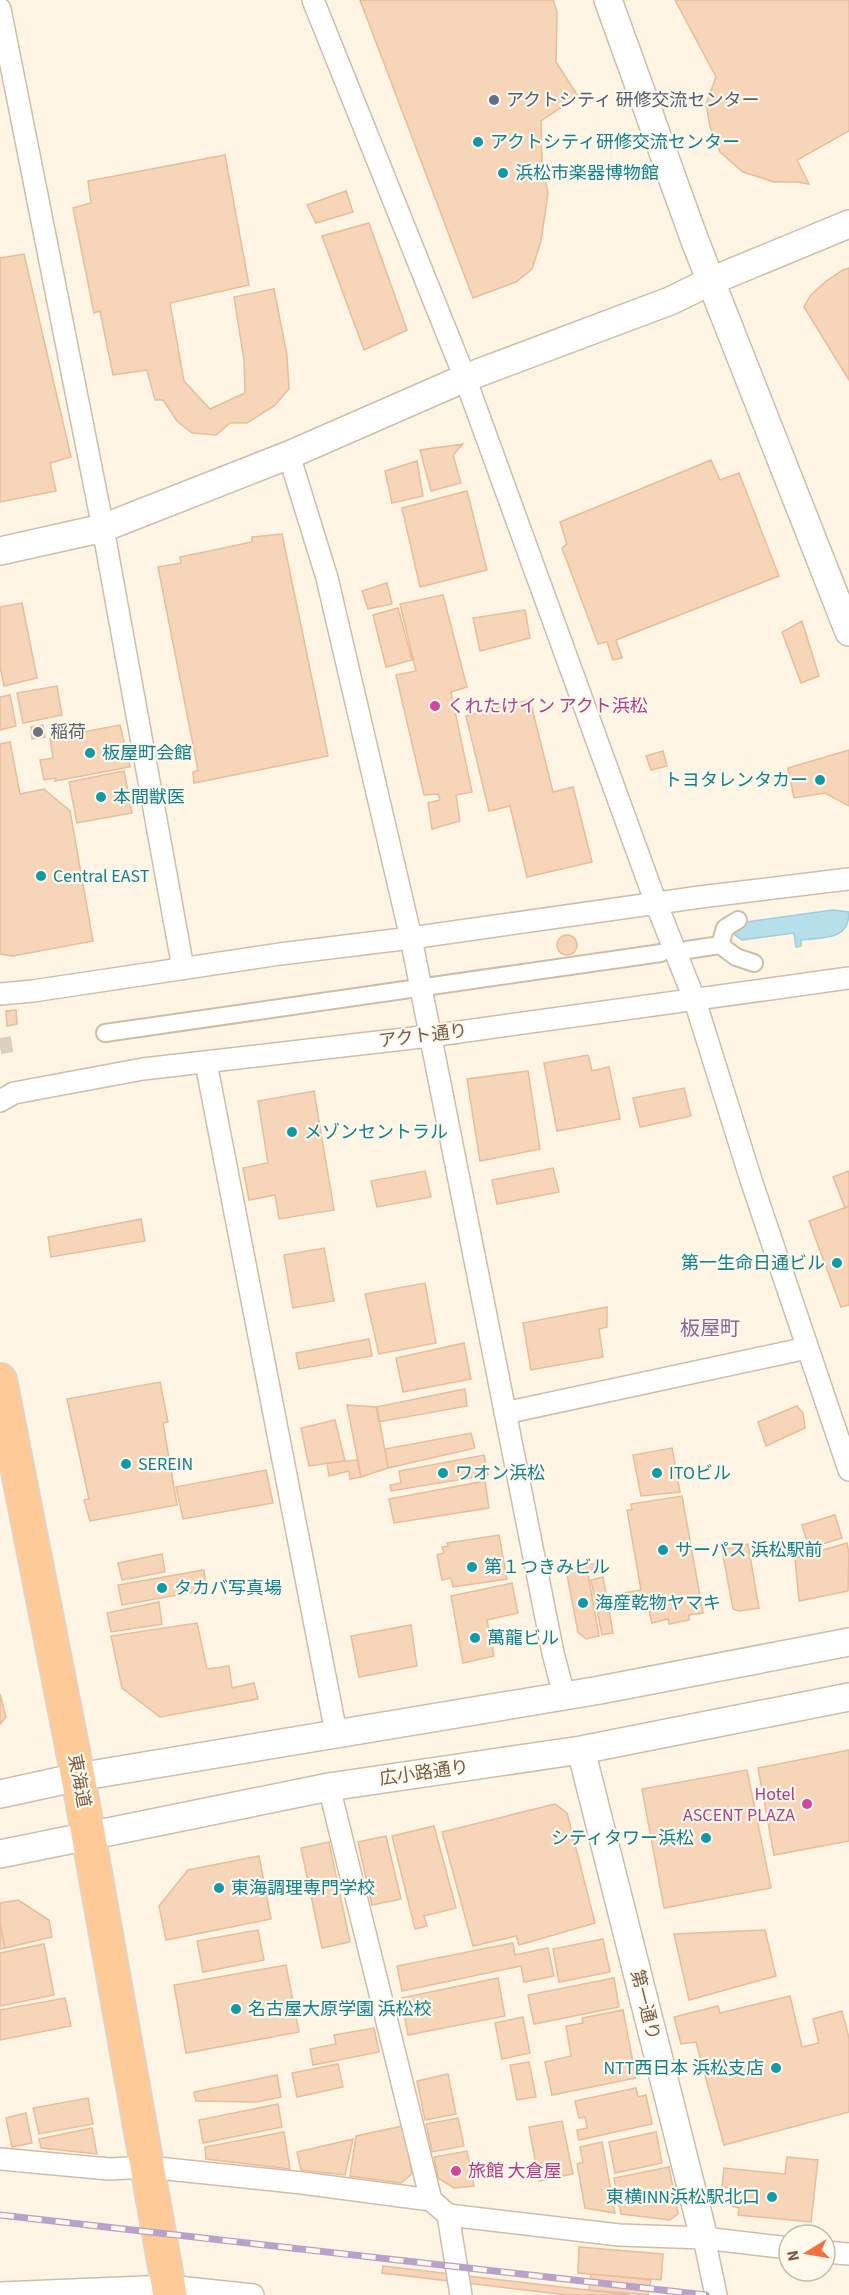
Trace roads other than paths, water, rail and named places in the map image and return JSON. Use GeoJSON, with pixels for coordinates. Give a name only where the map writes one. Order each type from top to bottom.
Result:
{"type":"FeatureCollection","features":[{"type":"Feature","properties":{"kind":"highway","name":"東海道"},"geometry":{"type":"LineString","coordinates":[[0,1380],[89,1836],[168,2284]]}},
{"type":"Feature","properties":{"kind":"street"},"geometry":{"type":"LineString","coordinates":[[313,0],[465,378],[656,903],[695,1001],[752,1183],[849,1470]]}},
{"type":"Feature","properties":{"kind":"street"},"geometry":{"type":"LineString","coordinates":[[609,0],[711,281],[849,633]]}},
{"type":"Feature","properties":{"kind":"street"},"geometry":{"type":"LineString","coordinates":[[0,9],[103,528],[183,968]]}},
{"type":"Feature","properties":{"kind":"street"},"geometry":{"type":"LineString","coordinates":[[0,551],[103,528],[289,455],[465,378],[670,301],[711,281],[849,224]]}},
{"type":"Feature","properties":{"kind":"street"},"geometry":{"type":"LineString","coordinates":[[289,455],[327,578],[411,938],[553,1653],[564,1695]]}},
{"type":"Feature","properties":{"kind":"street"},"geometry":{"type":"LineString","coordinates":[[0,994],[33,992],[183,968],[849,879]]}},
{"type":"Feature","properties":{"kind":"street"},"geometry":{"type":"LineString","coordinates":[[720,945],[725,928],[738,920]]}},
{"type":"Feature","properties":{"kind":"street"},"geometry":{"type":"LineString","coordinates":[[687,950],[720,945],[736,957],[754,963]]}},
{"type":"Feature","properties":{"kind":"street"},"geometry":{"type":"LineString","coordinates":[[105,1033],[661,953]]}},
{"type":"Feature","properties":{"kind":"street","name":"アクト通り"},"geometry":{"type":"LineString","coordinates":[[0,1101],[14,1093],[131,1071],[430,1036],[849,978]]}},
{"type":"Feature","properties":{"kind":"street"},"geometry":{"type":"LineString","coordinates":[[206,1063],[336,1733]]}},
{"type":"Feature","properties":{"kind":"street"},"geometry":{"type":"LineString","coordinates":[[505,1413],[807,1348]]}},
{"type":"Feature","properties":{"kind":"street"},"geometry":{"type":"LineString","coordinates":[[0,1794],[78,1777],[600,1690],[849,1642]]}},
{"type":"Feature","properties":{"kind":"street","name":"広小路通り"},"geometry":{"type":"LineString","coordinates":[[0,1854],[329,1787],[581,1750],[849,1697]]}},
{"type":"Feature","properties":{"kind":"street","name":"第一通り"},"geometry":{"type":"LineString","coordinates":[[581,1750],[704,2238],[716,2295]]}},
{"type":"Feature","properties":{"kind":"street"},"geometry":{"type":"LineString","coordinates":[[329,1787],[430,2200]]}},
{"type":"Feature","properties":{"kind":"street"},"geometry":{"type":"LineString","coordinates":[[0,2159],[109,2169],[150,2176],[302,2183],[430,2200],[448,2215],[619,2235],[704,2238],[777,2247]]}},
{"type":"Feature","properties":{"kind":"street"},"geometry":{"type":"LineString","coordinates":[[448,2215],[461,2295]]}},
{"type":"Feature","properties":{"kind":"street"},"geometry":{"type":"LineString","coordinates":[[0,2293],[168,2284],[253,2295]]}},
{"type":"Feature","properties":{"kind":"water"},"geometry":{"type":"Polygon","coordinates":[[[833,910],[849,912],[845,928],[834,936],[801,940],[801,946],[796,947],[794,933],[742,940],[734,932],[739,923],[833,910]]]}},
{"type":"Feature","properties":{"kind":"tunnel"},"geometry":{"type":"LineString","coordinates":[[0,1046],[12,1044]]}},
{"type":"Feature","properties":{"kind":"railway"},"geometry":{"type":"LineString","coordinates":[[0,2215],[706,2295]]}},
{"type":"Feature","properties":{"kind":"place","name":"アクトシティ 研修交流センター"},"geometry":{"type":"Point","coordinates":[494,100]}},
{"type":"Feature","properties":{"kind":"place","name":"アクトシティ研修交流センター"},"geometry":{"type":"Point","coordinates":[478,142]}},
{"type":"Feature","properties":{"kind":"place","name":"浜松市楽器博物館"},"geometry":{"type":"Point","coordinates":[503,173]}},
{"type":"Feature","properties":{"kind":"place","name":"くれたけイン アクト浜松"},"geometry":{"type":"Point","coordinates":[435,706]}},
{"type":"Feature","properties":{"kind":"place","name":"稲荷"},"geometry":{"type":"Point","coordinates":[38,732]}},
{"type":"Feature","properties":{"kind":"place","name":"板屋町会館"},"geometry":{"type":"Point","coordinates":[90,753]}},
{"type":"Feature","properties":{"kind":"place","name":"トヨタレンタカー"},"geometry":{"type":"Point","coordinates":[820,780]}},
{"type":"Feature","properties":{"kind":"place","name":"本間獣医"},"geometry":{"type":"Point","coordinates":[101,797]}},
{"type":"Feature","properties":{"kind":"place","name":"Central EAST"},"geometry":{"type":"Point","coordinates":[41,876]}},
{"type":"Feature","properties":{"kind":"place","name":"メゾンセントラル"},"geometry":{"type":"Point","coordinates":[292,1132]}},
{"type":"Feature","properties":{"kind":"place","name":"第一生命日通ビル"},"geometry":{"type":"Point","coordinates":[837,1263]}},
{"type":"Feature","properties":{"kind":"place","name":"SEREIN"},"geometry":{"type":"Point","coordinates":[126,1464]}},
{"type":"Feature","properties":{"kind":"place","name":"ワオン浜松"},"geometry":{"type":"Point","coordinates":[443,1473]}},
{"type":"Feature","properties":{"kind":"place","name":"ITOビル"},"geometry":{"type":"Point","coordinates":[657,1473]}},
{"type":"Feature","properties":{"kind":"place","name":"サーパス 浜松駅前"},"geometry":{"type":"Point","coordinates":[663,1550]}},
{"type":"Feature","properties":{"kind":"place","name":"第１つきみビル"},"geometry":{"type":"Point","coordinates":[472,1567]}},
{"type":"Feature","properties":{"kind":"place","name":"タカバ写真場"},"geometry":{"type":"Point","coordinates":[162,1588]}},
{"type":"Feature","properties":{"kind":"place","name":"海産乾物ヤマキ"},"geometry":{"type":"Point","coordinates":[583,1603]}},
{"type":"Feature","properties":{"kind":"place","name":"萬龍ビル"},"geometry":{"type":"Point","coordinates":[475,1638]}},
{"type":"Feature","properties":{"kind":"place","name":"Hotel ASCENT PLAZA"},"geometry":{"type":"Point","coordinates":[807,1804]}},
{"type":"Feature","properties":{"kind":"place","name":"シティタワー浜松"},"geometry":{"type":"Point","coordinates":[706,1838]}},
{"type":"Feature","properties":{"kind":"place","name":"東海調理専門学校"},"geometry":{"type":"Point","coordinates":[219,1888]}},
{"type":"Feature","properties":{"kind":"place","name":"名古屋大原学園 浜松校"},"geometry":{"type":"Point","coordinates":[236,2009]}},
{"type":"Feature","properties":{"kind":"place","name":"NTT西日本 浜松支店"},"geometry":{"type":"Point","coordinates":[776,2068]}},
{"type":"Feature","properties":{"kind":"place","name":"旅館 大倉屋"},"geometry":{"type":"Point","coordinates":[456,2171]}},
{"type":"Feature","properties":{"kind":"place","name":"東横INN浜松駅北口"},"geometry":{"type":"Point","coordinates":[772,2197]}},
{"type":"Feature","properties":{"kind":"district","name":"板屋町"},"geometry":{"type":"Point","coordinates":[710,1329]}}]}
